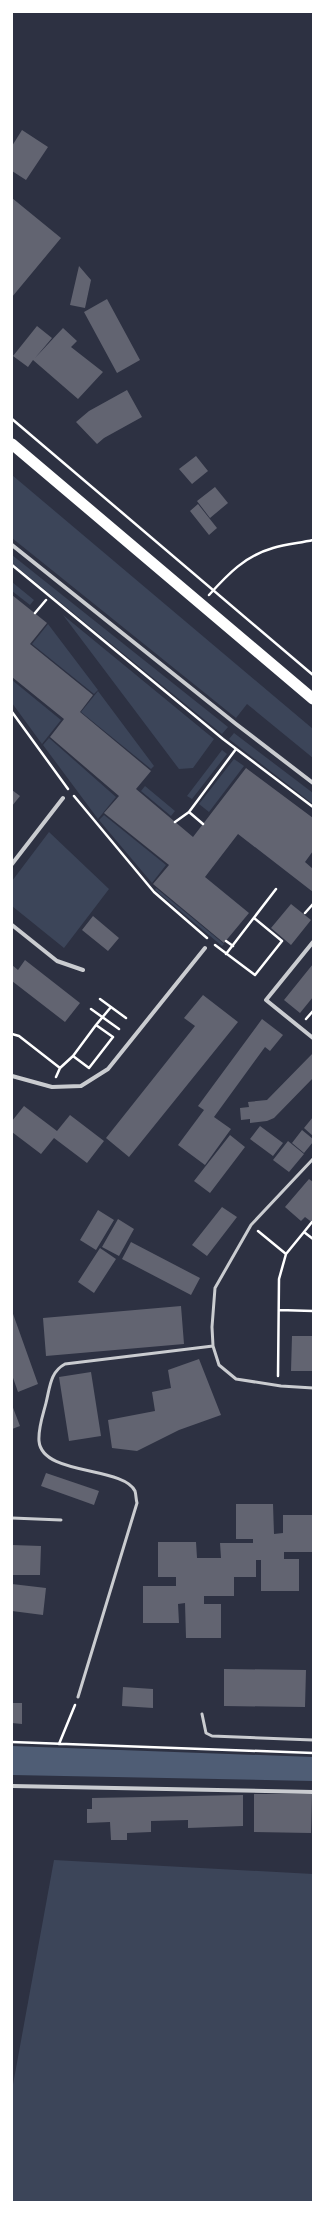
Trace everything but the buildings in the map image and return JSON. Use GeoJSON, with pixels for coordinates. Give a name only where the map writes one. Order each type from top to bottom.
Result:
{"type":"FeatureCollection","features":[{"type":"Feature","properties":{"kind":"highway"},"geometry":{"type":"LineString","coordinates":[[12,444],[313,699]]}},
{"type":"Feature","properties":{"kind":"street"},"geometry":{"type":"LineString","coordinates":[[12,545],[236,724],[313,783]]}},
{"type":"Feature","properties":{"kind":"street"},"geometry":{"type":"LineString","coordinates":[[12,864],[63,798]]}},
{"type":"Feature","properties":{"kind":"street"},"geometry":{"type":"LineString","coordinates":[[12,925],[57,961],[83,970]]}},
{"type":"Feature","properties":{"kind":"street"},"geometry":{"type":"LineString","coordinates":[[313,942],[266,1000],[313,1038]]}},
{"type":"Feature","properties":{"kind":"street"},"geometry":{"type":"LineString","coordinates":[[12,1076],[52,1087],[82,1086],[108,1069],[205,948]]}},
{"type":"Feature","properties":{"kind":"street"},"geometry":{"type":"LineString","coordinates":[[12,1786],[313,1792]]}},
{"type":"Feature","properties":{"kind":"lane"},"geometry":{"type":"LineString","coordinates":[[313,1159],[251,1225],[214,1288],[212,1327],[213,1346],[219,1365],[236,1379],[281,1386],[313,1388]]}},
{"type":"Feature","properties":{"kind":"lane"},"geometry":{"type":"LineString","coordinates":[[78,1697],[136,1503],[134,1491],[124,1481],[59,1463],[46,1455],[39,1443],[39,1427],[53,1373],[65,1364],[213,1346]]}},
{"type":"Feature","properties":{"kind":"lane"},"geometry":{"type":"LineString","coordinates":[[12,1518],[61,1520]]}},
{"type":"Feature","properties":{"kind":"lane"},"geometry":{"type":"LineString","coordinates":[[202,1714],[206,1734],[212,1736],[313,1740]]}},
{"type":"Feature","properties":{"kind":"path"},"geometry":{"type":"LineString","coordinates":[[12,419],[313,674]]}},
{"type":"Feature","properties":{"kind":"path"},"geometry":{"type":"LineString","coordinates":[[200,604],[235,567],[253,556],[274,548],[313,540]]}},
{"type":"Feature","properties":{"kind":"path"},"geometry":{"type":"LineString","coordinates":[[12,564],[236,749],[313,807]]}},
{"type":"Feature","properties":{"kind":"path"},"geometry":{"type":"LineString","coordinates":[[35,613],[46,600]]}},
{"type":"Feature","properties":{"kind":"path"},"geometry":{"type":"LineString","coordinates":[[12,712],[69,791],[154,892],[208,939]]}},
{"type":"Feature","properties":{"kind":"path"},"geometry":{"type":"LineString","coordinates":[[175,822],[189,812],[236,749]]}},
{"type":"Feature","properties":{"kind":"path"},"geometry":{"type":"LineString","coordinates":[[189,812],[203,824]]}},
{"type":"Feature","properties":{"kind":"path"},"geometry":{"type":"LineString","coordinates":[[226,954],[276,890]]}},
{"type":"Feature","properties":{"kind":"path"},"geometry":{"type":"LineString","coordinates":[[306,913],[313,904]]}},
{"type":"Feature","properties":{"kind":"path"},"geometry":{"type":"LineString","coordinates":[[214,944],[255,975],[282,942],[254,918]]}},
{"type":"Feature","properties":{"kind":"path"},"geometry":{"type":"LineString","coordinates":[[226,941],[233,946]]}},
{"type":"Feature","properties":{"kind":"path"},"geometry":{"type":"LineString","coordinates":[[100,999],[126,1018]]}},
{"type":"Feature","properties":{"kind":"path"},"geometry":{"type":"LineString","coordinates":[[52,1087],[60,1068],[73,1056],[110,1007]]}},
{"type":"Feature","properties":{"kind":"path"},"geometry":{"type":"LineString","coordinates":[[91,1009],[119,1029]]}},
{"type":"Feature","properties":{"kind":"path"},"geometry":{"type":"LineString","coordinates":[[303,1023],[313,1011]]}},
{"type":"Feature","properties":{"kind":"path"},"geometry":{"type":"LineString","coordinates":[[73,1056],[89,1068],[113,1037],[96,1025]]}},
{"type":"Feature","properties":{"kind":"path"},"geometry":{"type":"LineString","coordinates":[[12,1034],[19,1036],[60,1068]]}},
{"type":"Feature","properties":{"kind":"path"},"geometry":{"type":"LineString","coordinates":[[281,1386],[278,1374],[279,1279],[286,1254],[312,1222]]}},
{"type":"Feature","properties":{"kind":"path"},"geometry":{"type":"LineString","coordinates":[[251,1225],[286,1254]]}},
{"type":"Feature","properties":{"kind":"path"},"geometry":{"type":"LineString","coordinates":[[304,1232],[313,1239]]}},
{"type":"Feature","properties":{"kind":"path"},"geometry":{"type":"LineString","coordinates":[[279,1310],[313,1310]]}},
{"type":"Feature","properties":{"kind":"path"},"geometry":{"type":"LineString","coordinates":[[59,1744],[69,1723],[78,1697]]}},
{"type":"Feature","properties":{"kind":"path"},"geometry":{"type":"LineString","coordinates":[[12,1742],[313,1753]]}},
{"type":"Feature","properties":{"kind":"shaded area"},"geometry":{"type":"Polygon","coordinates":[[[12,475],[313,729],[313,758],[247,704],[236,718],[12,538],[12,475]]]}},
{"type":"Feature","properties":{"kind":"shaded area"},"geometry":{"type":"Polygon","coordinates":[[[12,555],[228,727],[222,734],[12,563],[12,555]]]}},
{"type":"Feature","properties":{"kind":"shaded area"},"geometry":{"type":"Polygon","coordinates":[[[12,582],[34,600],[30,605],[12,591],[12,582]]]}},
{"type":"Feature","properties":{"kind":"shaded area"},"geometry":{"type":"Polygon","coordinates":[[[63,615],[214,739],[193,768],[179,769],[63,615]]]}},
{"type":"Feature","properties":{"kind":"shaded area"},"geometry":{"type":"Polygon","coordinates":[[[48,624],[98,690],[94,694],[32,644],[48,624]]]}},
{"type":"Feature","properties":{"kind":"shaded area"},"geometry":{"type":"Polygon","coordinates":[[[12,680],[61,720],[42,744],[12,703],[12,680]]]}},
{"type":"Feature","properties":{"kind":"shaded area"},"geometry":{"type":"Polygon","coordinates":[[[98,691],[154,766],[151,769],[81,712],[98,691]]]}},
{"type":"Feature","properties":{"kind":"shaded area"},"geometry":{"type":"Polygon","coordinates":[[[234,733],[313,793],[313,804],[229,739],[234,733]]]}},
{"type":"Feature","properties":{"kind":"shaded area"},"geometry":{"type":"Polygon","coordinates":[[[49,738],[116,797],[98,819],[43,745],[49,738]]]}},
{"type":"Feature","properties":{"kind":"shaded area"},"geometry":{"type":"Polygon","coordinates":[[[222,750],[227,754],[192,799],[187,796],[222,750]]]}},
{"type":"Feature","properties":{"kind":"shaded area"},"geometry":{"type":"Polygon","coordinates":[[[234,759],[244,766],[209,812],[199,804],[234,759]]]}},
{"type":"Feature","properties":{"kind":"shaded area"},"geometry":{"type":"Polygon","coordinates":[[[145,786],[175,811],[171,816],[141,791],[145,786]]]}},
{"type":"Feature","properties":{"kind":"shaded area"},"geometry":{"type":"Polygon","coordinates":[[[104,815],[166,865],[152,883],[99,820],[104,815]]]}},
{"type":"Feature","properties":{"kind":"shaded area"},"geometry":{"type":"Polygon","coordinates":[[[49,832],[109,889],[64,948],[12,906],[12,881],[49,832]]]}},
{"type":"Feature","properties":{"kind":"shaded area"},"geometry":{"type":"Polygon","coordinates":[[[156,888],[224,944],[222,946],[155,890],[156,888]]]}},
{"type":"Feature","properties":{"kind":"shaded area"},"geometry":{"type":"Polygon","coordinates":[[[12,1746],[313,1757],[313,1781],[12,1775],[12,1746]]]}},
{"type":"Feature","properties":{"kind":"shaded area"},"geometry":{"type":"Polygon","coordinates":[[[54,1860],[313,1874],[313,2202],[12,2202],[12,2090],[54,1860]]]}}]}
